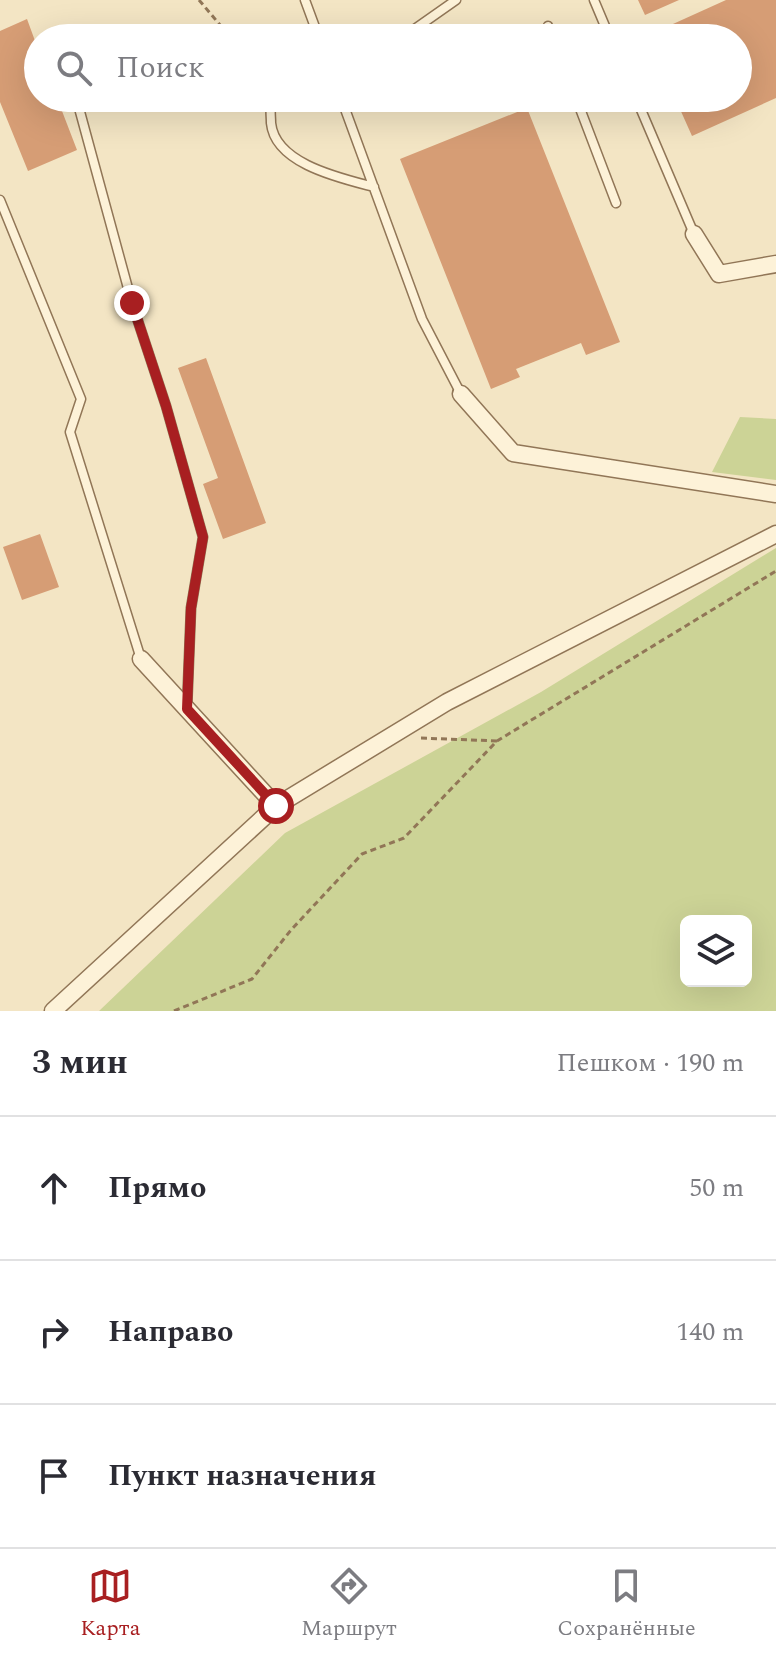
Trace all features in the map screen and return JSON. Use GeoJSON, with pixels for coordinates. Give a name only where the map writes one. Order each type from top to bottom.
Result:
{"type":"FeatureCollection","features":[{"type":"Feature","properties":{"kind":"street"},"geometry":{"type":"LineString","coordinates":[[694,234],[719,274],[776,264]]}},
{"type":"Feature","properties":{"kind":"street"},"geometry":{"type":"LineString","coordinates":[[461,394],[513,453],[776,494]]}},
{"type":"Feature","properties":{"kind":"street"},"geometry":{"type":"LineString","coordinates":[[53,1011],[276,806],[447,702],[776,534]]}},
{"type":"Feature","properties":{"kind":"street"},"geometry":{"type":"LineString","coordinates":[[141,659],[276,806]]}},
{"type":"Feature","properties":{"kind":"lane"},"geometry":{"type":"LineString","coordinates":[[305,0],[314,24]]}},
{"type":"Feature","properties":{"kind":"lane"},"geometry":{"type":"LineString","coordinates":[[422,24],[456,0]]}},
{"type":"Feature","properties":{"kind":"lane"},"geometry":{"type":"LineString","coordinates":[[594,0],[604,24]]}},
{"type":"Feature","properties":{"kind":"lane"},"geometry":{"type":"LineString","coordinates":[[80,112],[132,303],[166,406],[203,537],[191,608],[187,709]]}},
{"type":"Feature","properties":{"kind":"lane"},"geometry":{"type":"LineString","coordinates":[[271,112],[273,135],[290,155],[329,175],[374,187]]}},
{"type":"Feature","properties":{"kind":"lane"},"geometry":{"type":"LineString","coordinates":[[346,112],[422,319],[461,394]]}},
{"type":"Feature","properties":{"kind":"lane"},"geometry":{"type":"LineString","coordinates":[[581,112],[616,203]]}},
{"type":"Feature","properties":{"kind":"lane"},"geometry":{"type":"LineString","coordinates":[[642,112],[694,234]]}},
{"type":"Feature","properties":{"kind":"lane"},"geometry":{"type":"LineString","coordinates":[[0,200],[81,399],[70,432],[141,659]]}},
{"type":"Feature","properties":{"kind":"path"},"geometry":{"type":"LineString","coordinates":[[199,0],[219,24]]}},
{"type":"Feature","properties":{"kind":"path"},"geometry":{"type":"LineString","coordinates":[[174,1011],[252,979],[291,930],[362,854],[404,838],[497,741],[776,571]]}},
{"type":"Feature","properties":{"kind":"path"},"geometry":{"type":"LineString","coordinates":[[420,738],[497,741]]}},
{"type":"Feature","properties":{"kind":"green space"},"geometry":{"type":"Polygon","coordinates":[[[740,417],[776,419],[776,480],[712,472],[740,417]]]}},
{"type":"Feature","properties":{"kind":"green space"},"geometry":{"type":"Polygon","coordinates":[[[776,548],[776,1011],[99,1011],[285,833],[541,692],[776,548]]]}},
{"type":"Feature","properties":{"kind":"building"},"geometry":{"type":"Polygon","coordinates":[[[638,0],[679,0],[645,15],[638,0]]]}},
{"type":"Feature","properties":{"kind":"building"},"geometry":{"type":"Polygon","coordinates":[[[726,0],[776,0],[776,98],[752,109],[752,24],[673,24],[726,0]]]}},
{"type":"Feature","properties":{"kind":"building"},"geometry":{"type":"Polygon","coordinates":[[[27,19],[29,24],[24,24],[24,112],[62,112],[77,150],[28,171],[0,102],[0,31],[27,19]]]}},
{"type":"Feature","properties":{"kind":"building"},"geometry":{"type":"Polygon","coordinates":[[[517,112],[529,112],[620,342],[586,355],[581,343],[516,369],[520,377],[491,389],[400,159],[517,112]]]}},
{"type":"Feature","properties":{"kind":"building"},"geometry":{"type":"Polygon","coordinates":[[[681,112],[745,112],[692,136],[681,112]]]}},
{"type":"Feature","properties":{"kind":"building"},"geometry":{"type":"Polygon","coordinates":[[[206,358],[266,523],[223,539],[203,484],[218,478],[178,368],[206,358]]]}},
{"type":"Feature","properties":{"kind":"building"},"geometry":{"type":"Polygon","coordinates":[[[40,534],[59,587],[22,600],[3,547],[40,534]]]}},
{"type":"Feature","properties":{"kind":"route"},"geometry":{"type":"LineString","coordinates":[[132,303],[166,406],[203,537],[191,608],[187,709],[276,806]]}}]}
